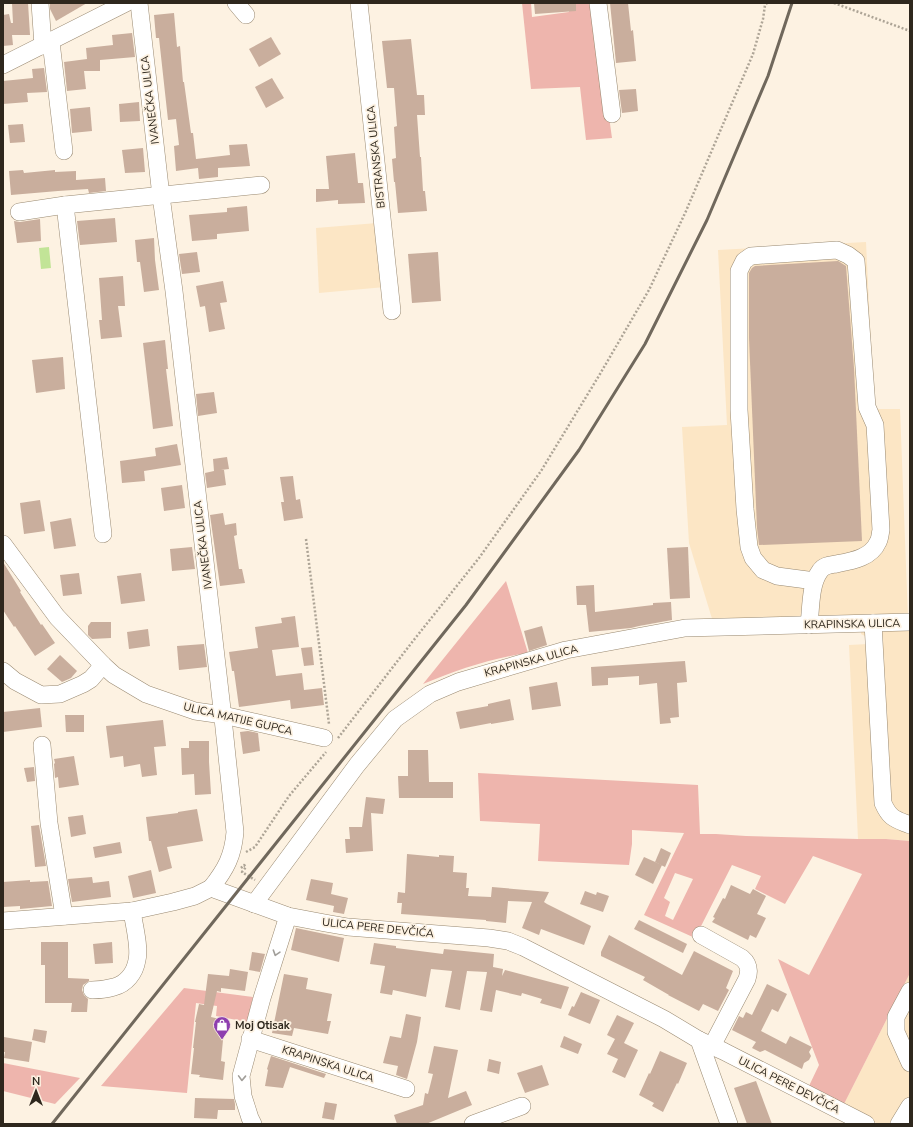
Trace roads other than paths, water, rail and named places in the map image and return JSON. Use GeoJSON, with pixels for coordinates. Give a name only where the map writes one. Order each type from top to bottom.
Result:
{"type":"FeatureCollection","features":[{"type":"Feature","properties":{"kind":"street"},"geometry":{"type":"LineString","coordinates":[[40,3],[64,151]]}},
{"type":"Feature","properties":{"kind":"street"},"geometry":{"type":"LineString","coordinates":[[3,65],[126,3]]}},
{"type":"Feature","properties":{"kind":"street","name":"IVANEČKA ULICA"},"geometry":{"type":"LineString","coordinates":[[139,3],[161,196],[176,306],[235,832],[234,866],[222,874],[211,888]]}},
{"type":"Feature","properties":{"kind":"street","name":"BISTRANSKA ULICA"},"geometry":{"type":"LineString","coordinates":[[359,3],[392,311]]}},
{"type":"Feature","properties":{"kind":"street"},"geometry":{"type":"LineString","coordinates":[[598,3],[612,114]]}},
{"type":"Feature","properties":{"kind":"street"},"geometry":{"type":"LineString","coordinates":[[19,212],[65,205],[261,185]]}},
{"type":"Feature","properties":{"kind":"street"},"geometry":{"type":"LineString","coordinates":[[65,205],[103,534]]}},
{"type":"Feature","properties":{"kind":"street"},"geometry":{"type":"LineString","coordinates":[[809,625],[815,581],[820,570],[826,565],[861,558],[870,554],[878,542],[881,530],[875,425],[867,407],[856,262],[848,255],[837,250],[751,256],[744,261],[739,271],[739,410],[749,548],[753,558],[763,570],[777,576],[815,581]]}},
{"type":"Feature","properties":{"kind":"street","name":"ULICA MATIJE GUPCA"},"geometry":{"type":"LineString","coordinates":[[3,544],[57,617],[114,675],[146,694],[194,711],[222,715],[329,739]]}},
{"type":"Feature","properties":{"kind":"street","name":"KRAPINSKA ULICA"},"geometry":{"type":"LineString","coordinates":[[254,904],[357,765],[395,719],[430,694],[458,682],[566,650],[685,628],[910,622]]}},
{"type":"Feature","properties":{"kind":"street"},"geometry":{"type":"LineString","coordinates":[[873,623],[883,803],[888,814],[897,820],[910,825]]}},
{"type":"Feature","properties":{"kind":"street"},"geometry":{"type":"LineString","coordinates":[[3,671],[15,681],[41,695],[60,694],[83,684],[103,665]]}},
{"type":"Feature","properties":{"kind":"street"},"geometry":{"type":"LineString","coordinates":[[42,745],[49,823],[64,916]]}},
{"type":"Feature","properties":{"kind":"street"},"geometry":{"type":"LineString","coordinates":[[3,921],[132,911],[195,896],[211,888]]}},
{"type":"Feature","properties":{"kind":"street","name":"ULICA PERE DEVČIĆA"},"geometry":{"type":"LineString","coordinates":[[211,888],[288,916],[325,923],[348,927],[489,938],[508,941],[523,947],[664,1019],[706,1043],[860,1122]]}},
{"type":"Feature","properties":{"kind":"street"},"geometry":{"type":"LineString","coordinates":[[92,990],[114,987],[127,981],[133,972],[137,961],[137,948],[132,911]]}},
{"type":"Feature","properties":{"kind":"street"},"geometry":{"type":"LineString","coordinates":[[253,1124],[243,1096],[241,1076],[262,998],[288,916]]}},
{"type":"Feature","properties":{"kind":"street"},"geometry":{"type":"LineString","coordinates":[[701,935],[742,958],[747,962],[749,967],[747,979],[706,1043],[729,1124]]}},
{"type":"Feature","properties":{"kind":"street"},"geometry":{"type":"LineString","coordinates":[[910,991],[896,1017],[896,1032],[910,1063]]}},
{"type":"Feature","properties":{"kind":"street","name":"KRAPINSKA ULICA"},"geometry":{"type":"LineString","coordinates":[[250,1039],[406,1089]]}},
{"type":"Feature","properties":{"kind":"street"},"geometry":{"type":"LineString","coordinates":[[473,1124],[522,1106]]}},
{"type":"Feature","properties":{"kind":"street"},"geometry":{"type":"LineString","coordinates":[[899,1124],[910,1106]]}},
{"type":"Feature","properties":{"kind":"railway"},"geometry":{"type":"LineString","coordinates":[[52,1124],[466,605],[579,450],[645,344],[707,220],[768,76],[792,3]]}},
{"type":"Feature","properties":{"kind":"place","name":"Moj Otisak"},"geometry":{"type":"Point","coordinates":[222,1040]}}]}
